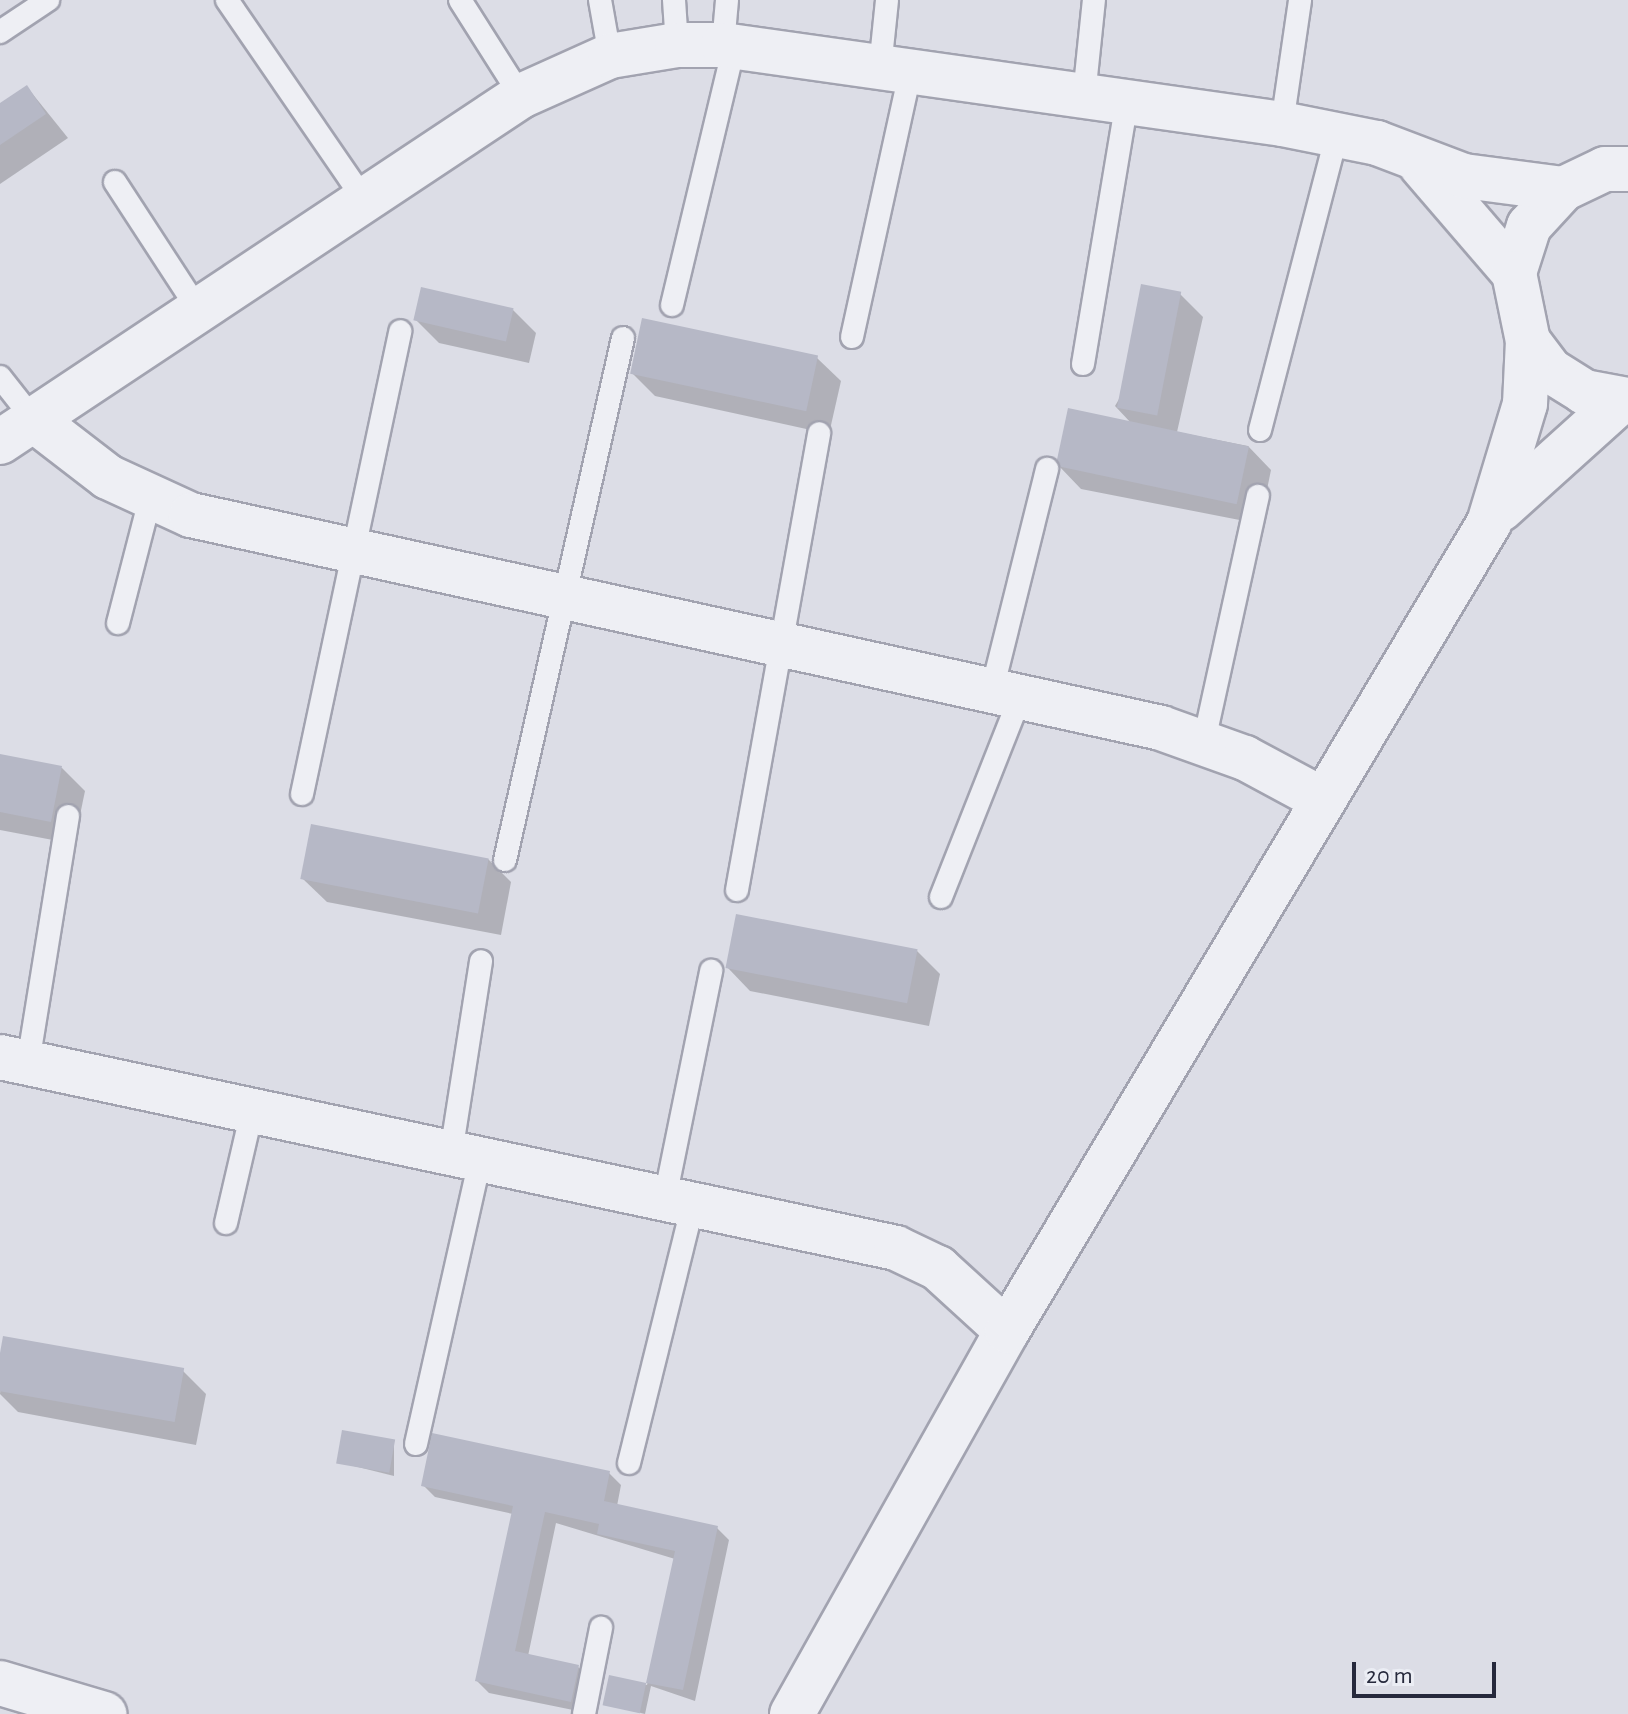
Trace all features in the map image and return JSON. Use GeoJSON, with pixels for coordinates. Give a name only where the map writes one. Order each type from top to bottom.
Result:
{"type":"FeatureCollection","features":[{"type":"Feature","properties":{"kind":"street"},"geometry":{"type":"LineString","coordinates":[[1323,800],[1204,741],[1006,694],[353,552],[150,499],[17,431],[521,96],[610,56],[677,45],[728,46],[1282,124],[1337,134],[1417,161],[1513,185],[1563,189]]}},
{"type":"Feature","properties":{"kind":"street"},"geometry":{"type":"LineString","coordinates":[[1417,161],[1514,273],[1528,341],[1525,404],[1489,523]]}},
{"type":"Feature","properties":{"kind":"street"},"geometry":{"type":"LineString","coordinates":[[1514,273],[1529,226],[1563,189],[1605,169],[1628,169]]}},
{"type":"Feature","properties":{"kind":"street"},"geometry":{"type":"LineString","coordinates":[[1528,341],[1551,371],[1584,392],[1625,401]]}},
{"type":"Feature","properties":{"kind":"street"},"geometry":{"type":"LineString","coordinates":[[792,1714],[1007,1331],[1489,523],[1540,468],[1625,401]]}},
{"type":"Feature","properties":{"kind":"street"},"geometry":{"type":"LineString","coordinates":[[14,1060],[896,1248],[938,1268],[1007,1331]]}},
{"type":"Feature","properties":{"kind":"street"},"geometry":{"type":"LineString","coordinates":[[0,1683],[104,1714]]}},
{"type":"Feature","properties":{"kind":"lane"},"geometry":{"type":"LineString","coordinates":[[0,32],[48,0]]}},
{"type":"Feature","properties":{"kind":"lane"},"geometry":{"type":"LineString","coordinates":[[227,0],[365,201]]}},
{"type":"Feature","properties":{"kind":"lane"},"geometry":{"type":"LineString","coordinates":[[460,0],[521,96]]}},
{"type":"Feature","properties":{"kind":"lane"},"geometry":{"type":"LineString","coordinates":[[600,0],[610,56]]}},
{"type":"Feature","properties":{"kind":"lane"},"geometry":{"type":"LineString","coordinates":[[674,0],[677,45]]}},
{"type":"Feature","properties":{"kind":"lane"},"geometry":{"type":"LineString","coordinates":[[672,305],[728,46],[727,0]]}},
{"type":"Feature","properties":{"kind":"lane"},"geometry":{"type":"LineString","coordinates":[[852,337],[895,70],[887,0]]}},
{"type":"Feature","properties":{"kind":"lane"},"geometry":{"type":"LineString","coordinates":[[1084,96],[1094,0]]}},
{"type":"Feature","properties":{"kind":"lane"},"geometry":{"type":"LineString","coordinates":[[1282,124],[1300,0]]}},
{"type":"Feature","properties":{"kind":"lane"},"geometry":{"type":"LineString","coordinates":[[1083,364],[1127,102]]}},
{"type":"Feature","properties":{"kind":"lane"},"geometry":{"type":"LineString","coordinates":[[1260,430],[1337,134]]}},
{"type":"Feature","properties":{"kind":"lane"},"geometry":{"type":"LineString","coordinates":[[115,182],[199,311]]}},
{"type":"Feature","properties":{"kind":"lane"},"geometry":{"type":"LineString","coordinates":[[302,794],[400,331]]}},
{"type":"Feature","properties":{"kind":"lane"},"geometry":{"type":"LineString","coordinates":[[505,860],[623,338]]}},
{"type":"Feature","properties":{"kind":"lane"},"geometry":{"type":"LineString","coordinates":[[0,377],[17,431]]}},
{"type":"Feature","properties":{"kind":"lane"},"geometry":{"type":"LineString","coordinates":[[737,890],[819,433]]}},
{"type":"Feature","properties":{"kind":"lane"},"geometry":{"type":"LineString","coordinates":[[941,897],[1006,694],[1047,469]]}},
{"type":"Feature","properties":{"kind":"lane"},"geometry":{"type":"LineString","coordinates":[[1204,741],[1258,496]]}},
{"type":"Feature","properties":{"kind":"lane"},"geometry":{"type":"LineString","coordinates":[[118,623],[150,499]]}},
{"type":"Feature","properties":{"kind":"lane"},"geometry":{"type":"LineString","coordinates":[[14,1060],[68,816]]}},
{"type":"Feature","properties":{"kind":"lane"},"geometry":{"type":"LineString","coordinates":[[416,1444],[466,1156],[481,961]]}},
{"type":"Feature","properties":{"kind":"lane"},"geometry":{"type":"LineString","coordinates":[[629,1463],[679,1201],[711,971]]}},
{"type":"Feature","properties":{"kind":"lane"},"geometry":{"type":"LineString","coordinates":[[226,1223],[252,1111]]}},
{"type":"Feature","properties":{"kind":"lane"},"geometry":{"type":"LineString","coordinates":[[584,1714],[601,1628]]}},
{"type":"Feature","properties":{"kind":"building"},"geometry":{"type":"Polygon","coordinates":[[[27,85],[46,114],[0,145],[0,103],[27,85]]]}},
{"type":"Feature","properties":{"kind":"building"},"geometry":{"type":"Polygon","coordinates":[[[1141,284],[1181,292],[1157,416],[1117,408],[1141,284]]]}},
{"type":"Feature","properties":{"kind":"building"},"geometry":{"type":"Polygon","coordinates":[[[421,287],[514,308],[506,341],[413,320],[421,287]]]}},
{"type":"Feature","properties":{"kind":"building"},"geometry":{"type":"Polygon","coordinates":[[[642,318],[818,355],[806,411],[630,374],[642,318]]]}},
{"type":"Feature","properties":{"kind":"building"},"geometry":{"type":"Polygon","coordinates":[[[1068,408],[1249,446],[1237,504],[1056,466],[1068,408]]]}},
{"type":"Feature","properties":{"kind":"building"},"geometry":{"type":"Polygon","coordinates":[[[0,754],[62,766],[51,822],[0,812],[0,754]]]}},
{"type":"Feature","properties":{"kind":"building"},"geometry":{"type":"Polygon","coordinates":[[[311,824],[489,859],[478,914],[300,879],[311,824]]]}},
{"type":"Feature","properties":{"kind":"building"},"geometry":{"type":"Polygon","coordinates":[[[736,914],[918,949],[907,1003],[726,968],[736,914]]]}},
{"type":"Feature","properties":{"kind":"building"},"geometry":{"type":"Polygon","coordinates":[[[3,1336],[184,1368],[175,1422],[0,1391],[3,1336]]]}},
{"type":"Feature","properties":{"kind":"building"},"geometry":{"type":"Polygon","coordinates":[[[342,1430],[395,1439],[389,1473],[336,1463],[342,1430]]]}},
{"type":"Feature","properties":{"kind":"building"},"geometry":{"type":"Polygon","coordinates":[[[432,1433],[610,1471],[604,1501],[718,1526],[683,1690],[646,1683],[675,1551],[597,1534],[599,1524],[545,1512],[515,1651],[579,1665],[571,1702],[475,1681],[513,1506],[421,1486],[432,1433]]]}},
{"type":"Feature","properties":{"kind":"building"},"geometry":{"type":"Polygon","coordinates":[[[609,1675],[646,1683],[640,1713],[603,1705],[609,1675]]]}}]}
